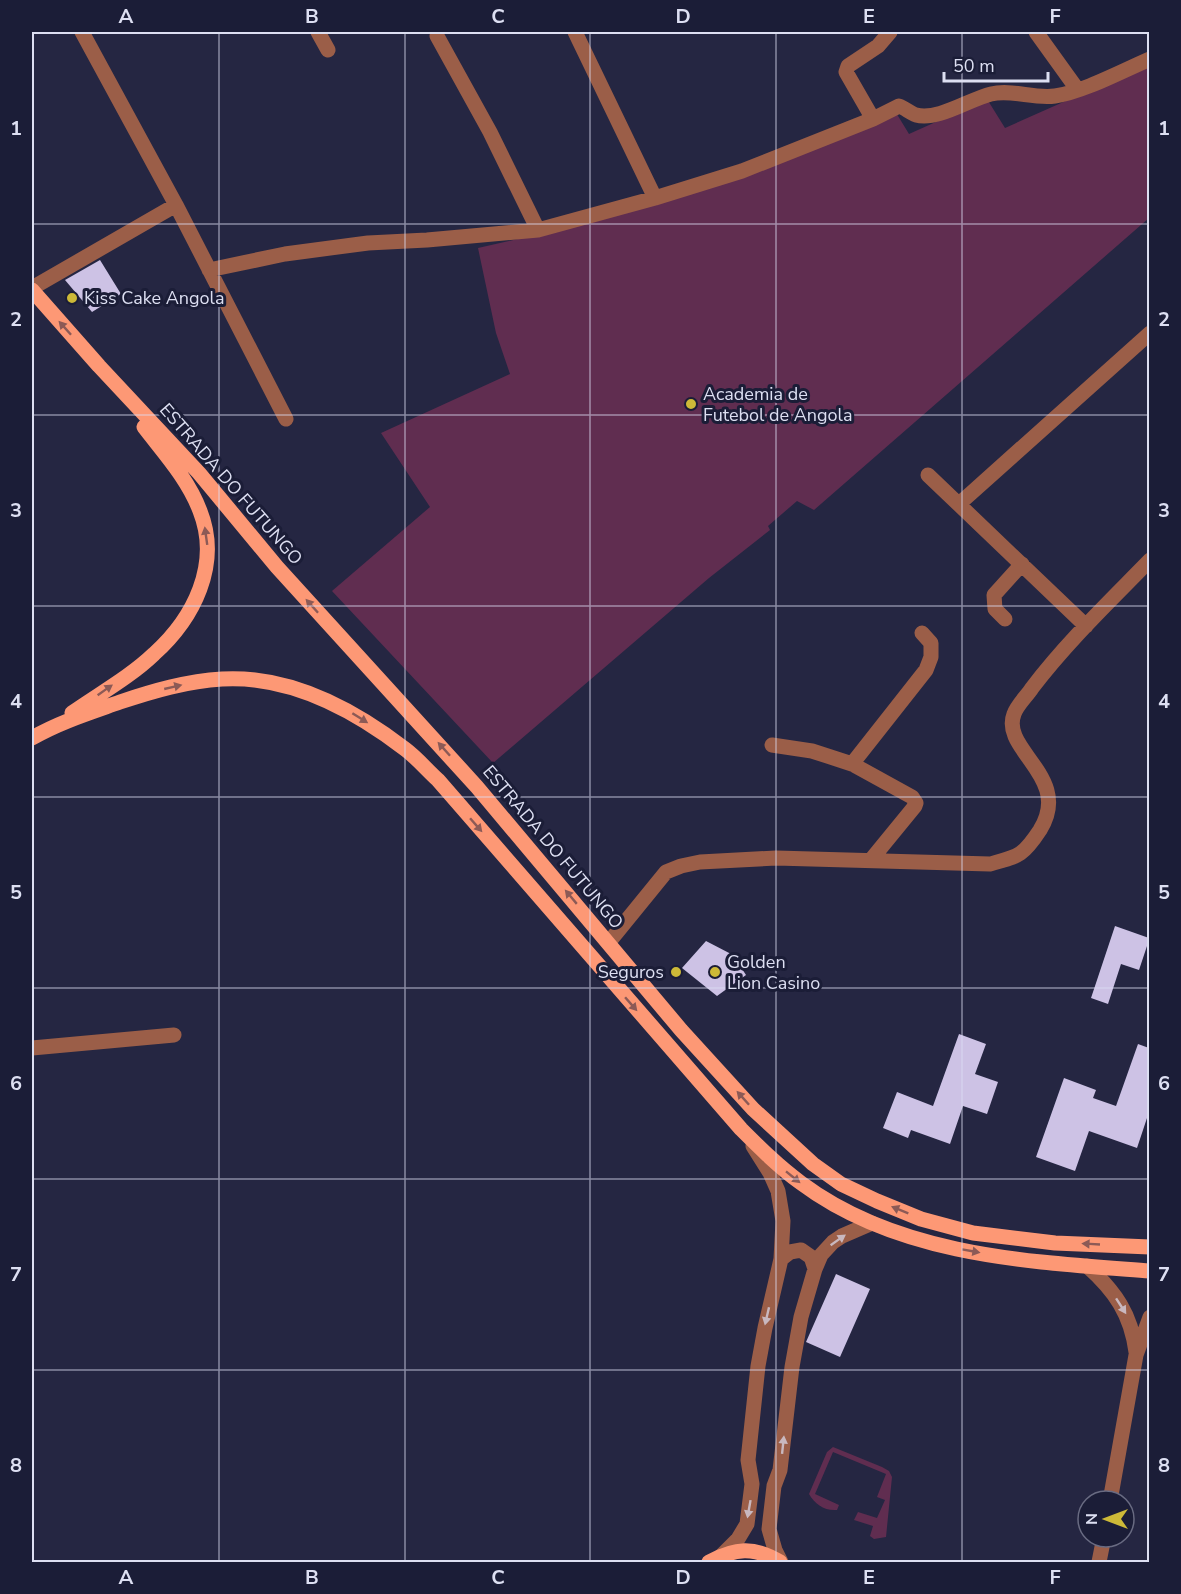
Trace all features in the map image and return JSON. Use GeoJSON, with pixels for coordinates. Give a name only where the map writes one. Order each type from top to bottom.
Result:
{"type":"FeatureCollection","features":[{"type":"Feature","properties":{"kind":"main road","name":"ESTRADA DO FUTUNGO"},"geometry":{"type":"LineString","coordinates":[[32,289],[99,366],[199,473],[277,567],[477,787],[681,1030],[753,1109],[813,1164],[841,1184],[921,1218],[973,1233],[1054,1242],[1149,1247]]}},
{"type":"Feature","properties":{"kind":"main road"},"geometry":{"type":"LineString","coordinates":[[32,738],[144,663],[165,643],[184,621],[197,598],[207,561],[205,530],[201,512],[192,492],[99,366]]}},
{"type":"Feature","properties":{"kind":"main road"},"geometry":{"type":"LineString","coordinates":[[57,723],[149,692],[187,683],[224,679],[259,681],[293,687],[348,711],[407,750],[438,780],[741,1129],[770,1158],[802,1184],[833,1204],[872,1223],[913,1238],[970,1252],[1149,1271]]}},
{"type":"Feature","properties":{"kind":"main road"},"geometry":{"type":"LineString","coordinates":[[715,1559],[738,1551],[751,1550],[767,1554],[781,1563]]}},
{"type":"Feature","properties":{"kind":"street"},"geometry":{"type":"LineString","coordinates":[[82,32],[176,205],[286,418]]}},
{"type":"Feature","properties":{"kind":"street"},"geometry":{"type":"LineString","coordinates":[[318,32],[328,50]]}},
{"type":"Feature","properties":{"kind":"street"},"geometry":{"type":"LineString","coordinates":[[575,32],[655,198]]}},
{"type":"Feature","properties":{"kind":"street"},"geometry":{"type":"LineString","coordinates":[[873,119],[846,72],[848,66],[878,46],[891,32]]}},
{"type":"Feature","properties":{"kind":"street"},"geometry":{"type":"LineString","coordinates":[[1036,32],[1077,89]]}},
{"type":"Feature","properties":{"kind":"street"},"geometry":{"type":"LineString","coordinates":[[437,36],[490,132],[537,230]]}},
{"type":"Feature","properties":{"kind":"street"},"geometry":{"type":"LineString","coordinates":[[209,270],[285,254],[368,243],[537,230],[655,198],[742,171],[873,119],[899,106],[916,115],[929,115],[968,104],[990,94],[1056,96],[1149,59]]}},
{"type":"Feature","properties":{"kind":"street"},"geometry":{"type":"LineString","coordinates":[[32,289],[176,205]]}},
{"type":"Feature","properties":{"kind":"street"},"geometry":{"type":"LineString","coordinates":[[959,504],[1149,333]]}},
{"type":"Feature","properties":{"kind":"street"},"geometry":{"type":"LineString","coordinates":[[928,475],[1086,626]]}},
{"type":"Feature","properties":{"kind":"street"},"geometry":{"type":"LineString","coordinates":[[609,942],[666,872],[700,862],[776,858],[990,864],[1018,856],[1028,848],[1047,817],[1049,801],[1037,770],[1015,737],[1011,726],[1014,713],[1048,667],[1149,560]]}},
{"type":"Feature","properties":{"kind":"street"},"geometry":{"type":"LineString","coordinates":[[1005,619],[995,609],[994,595],[1022,564]]}},
{"type":"Feature","properties":{"kind":"street"},"geometry":{"type":"LineString","coordinates":[[852,764],[926,670],[931,657],[931,643],[922,633]]}},
{"type":"Feature","properties":{"kind":"street"},"geometry":{"type":"LineString","coordinates":[[772,745],[812,751],[852,764],[912,797],[916,803],[870,861]]}},
{"type":"Feature","properties":{"kind":"street"},"geometry":{"type":"LineString","coordinates":[[32,1048],[174,1035]]}},
{"type":"Feature","properties":{"kind":"street"},"geometry":{"type":"LineString","coordinates":[[715,1559],[738,1539],[747,1524],[753,1484],[748,1460],[758,1365],[781,1259],[783,1221],[778,1191],[761,1157],[741,1129]]}},
{"type":"Feature","properties":{"kind":"street"},"geometry":{"type":"LineString","coordinates":[[781,1563],[769,1528],[772,1496],[780,1470],[792,1367],[801,1317],[814,1269],[821,1255],[833,1242],[872,1223]]}},
{"type":"Feature","properties":{"kind":"street"},"geometry":{"type":"LineString","coordinates":[[781,1259],[790,1252],[801,1250],[811,1257],[814,1269]]}},
{"type":"Feature","properties":{"kind":"street"},"geometry":{"type":"LineString","coordinates":[[1087,1266],[1103,1281],[1126,1314],[1134,1334],[1136,1355]]}},
{"type":"Feature","properties":{"kind":"street"},"geometry":{"type":"LineString","coordinates":[[1112,1489],[1136,1355],[1149,1317]]}},
{"type":"Feature","properties":{"kind":"shaded area","name":"Academia de Futebol de Angola"},"geometry":{"type":"Polygon","coordinates":[[[1149,64],[1149,218],[814,510],[797,501],[768,526],[770,530],[709,578],[493,763],[332,591],[430,507],[381,433],[510,374],[496,333],[478,248],[574,226],[895,111],[909,134],[987,99],[1005,128],[1149,64]]]}},
{"type":"Feature","properties":{"kind":"shaded area"},"geometry":{"type":"Polygon","coordinates":[[[833,1447],[889,1471],[892,1477],[886,1537],[874,1539],[870,1536],[873,1526],[854,1520],[858,1512],[877,1518],[885,1500],[877,1497],[886,1474],[833,1452],[815,1494],[839,1505],[837,1510],[820,1506],[809,1494],[827,1452],[833,1447]]]}},
{"type":"Feature","properties":{"kind":"building"},"geometry":{"type":"Polygon","coordinates":[[[100,260],[121,294],[92,312],[65,280],[100,260]]]}},
{"type":"Feature","properties":{"kind":"building"},"geometry":{"type":"Polygon","coordinates":[[[1115,926],[1149,938],[1149,940],[1139,970],[1121,964],[1108,1004],[1091,998],[1115,926]]]}},
{"type":"Feature","properties":{"kind":"building","name":"Golden Lion Casino"},"geometry":{"type":"Polygon","coordinates":[[[706,941],[733,955],[746,975],[717,996],[682,968],[706,941]]]}},
{"type":"Feature","properties":{"kind":"building"},"geometry":{"type":"Polygon","coordinates":[[[959,1034],[986,1044],[975,1074],[998,1082],[987,1114],[963,1106],[950,1144],[911,1130],[908,1138],[883,1128],[897,1092],[933,1106],[959,1034]]]}},
{"type":"Feature","properties":{"kind":"building"},"geometry":{"type":"Polygon","coordinates":[[[1138,1044],[1149,1048],[1149,1112],[1137,1148],[1089,1131],[1075,1171],[1036,1157],[1064,1078],[1096,1090],[1093,1098],[1116,1106],[1138,1044]]]}},
{"type":"Feature","properties":{"kind":"building"},"geometry":{"type":"Polygon","coordinates":[[[836,1274],[870,1289],[840,1357],[806,1342],[836,1274]]]}},
{"type":"Feature","properties":{"kind":"place","name":"Kiss Cake Angola"},"geometry":{"type":"Point","coordinates":[72,298]}},
{"type":"Feature","properties":{"kind":"place","name":"Academia de Futebol de Angola"},"geometry":{"type":"Point","coordinates":[691,404]}},
{"type":"Feature","properties":{"kind":"place","name":"Seguros"},"geometry":{"type":"Point","coordinates":[676,972]}},
{"type":"Feature","properties":{"kind":"place","name":"Golden Lion Casino"},"geometry":{"type":"Point","coordinates":[715,972]}}]}
